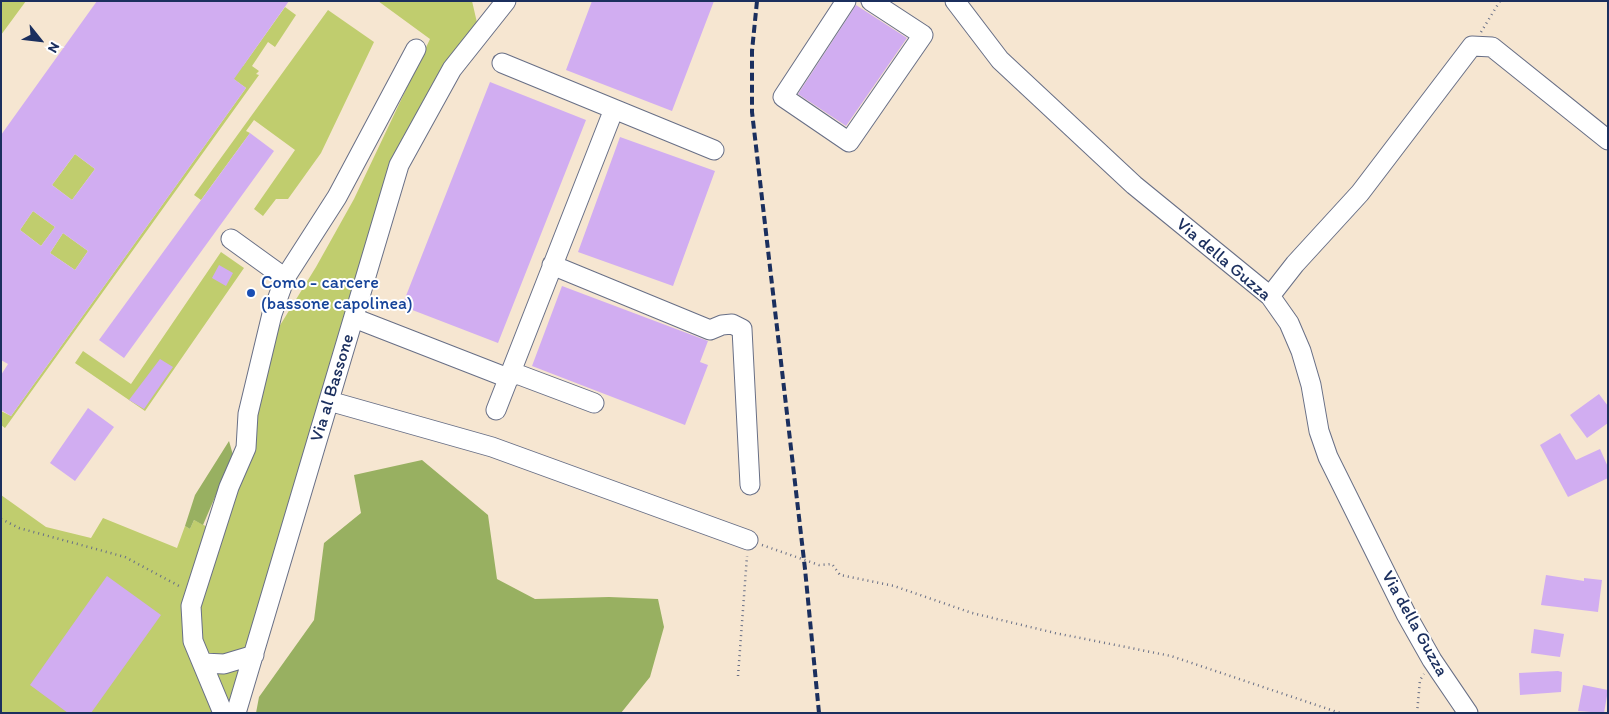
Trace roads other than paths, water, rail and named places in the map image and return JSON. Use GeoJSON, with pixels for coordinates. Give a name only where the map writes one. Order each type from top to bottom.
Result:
{"type":"FeatureCollection","features":[{"type":"Feature","properties":{"kind":"street","name":"Via al Bassone"},"geometry":{"type":"LineString","coordinates":[[236,713],[399,165],[452,69],[506,1]]}},
{"type":"Feature","properties":{"kind":"street"},"geometry":{"type":"LineString","coordinates":[[846,1],[784,97],[849,142],[923,35],[871,1]]}},
{"type":"Feature","properties":{"kind":"street","name":"Via della Guzza"},"geometry":{"type":"LineString","coordinates":[[955,1],[1000,60],[1127,179],[1270,296],[1289,323],[1301,352],[1311,385],[1319,431],[1328,457],[1406,614],[1432,660],[1468,713]]}},
{"type":"Feature","properties":{"kind":"street"},"geometry":{"type":"LineString","coordinates":[[1270,296],[1360,192],[1472,46],[1492,47],[1608,140]]}},
{"type":"Feature","properties":{"kind":"street"},"geometry":{"type":"LineString","coordinates":[[223,713],[193,641],[191,630],[194,593],[229,487],[246,448],[247,425],[255,381],[272,314],[285,278],[337,197],[416,49]]}},
{"type":"Feature","properties":{"kind":"street"},"geometry":{"type":"LineString","coordinates":[[502,63],[714,150]]}},
{"type":"Feature","properties":{"kind":"street"},"geometry":{"type":"LineString","coordinates":[[496,410],[614,109]]}},
{"type":"Feature","properties":{"kind":"street"},"geometry":{"type":"LineString","coordinates":[[231,239],[285,278]]}},
{"type":"Feature","properties":{"kind":"street"},"geometry":{"type":"LineString","coordinates":[[552,265],[710,330],[722,325],[732,324],[742,329],[750,485]]}},
{"type":"Feature","properties":{"kind":"street"},"geometry":{"type":"LineString","coordinates":[[354,318],[508,378],[517,374],[594,403]]}},
{"type":"Feature","properties":{"kind":"street"},"geometry":{"type":"LineString","coordinates":[[329,400],[492,447],[748,540]]}},
{"type":"Feature","properties":{"kind":"street"},"geometry":{"type":"LineString","coordinates":[[203,663],[224,664],[254,655]]}},
{"type":"Feature","properties":{"kind":"railway"},"geometry":{"type":"LineString","coordinates":[[757,1],[752,51],[752,112],[805,569],[819,713]]}},
{"type":"Feature","properties":{"kind":"place","name":"Como - carcere (bassone capolinea)"},"geometry":{"type":"Point","coordinates":[251,293]}}]}
